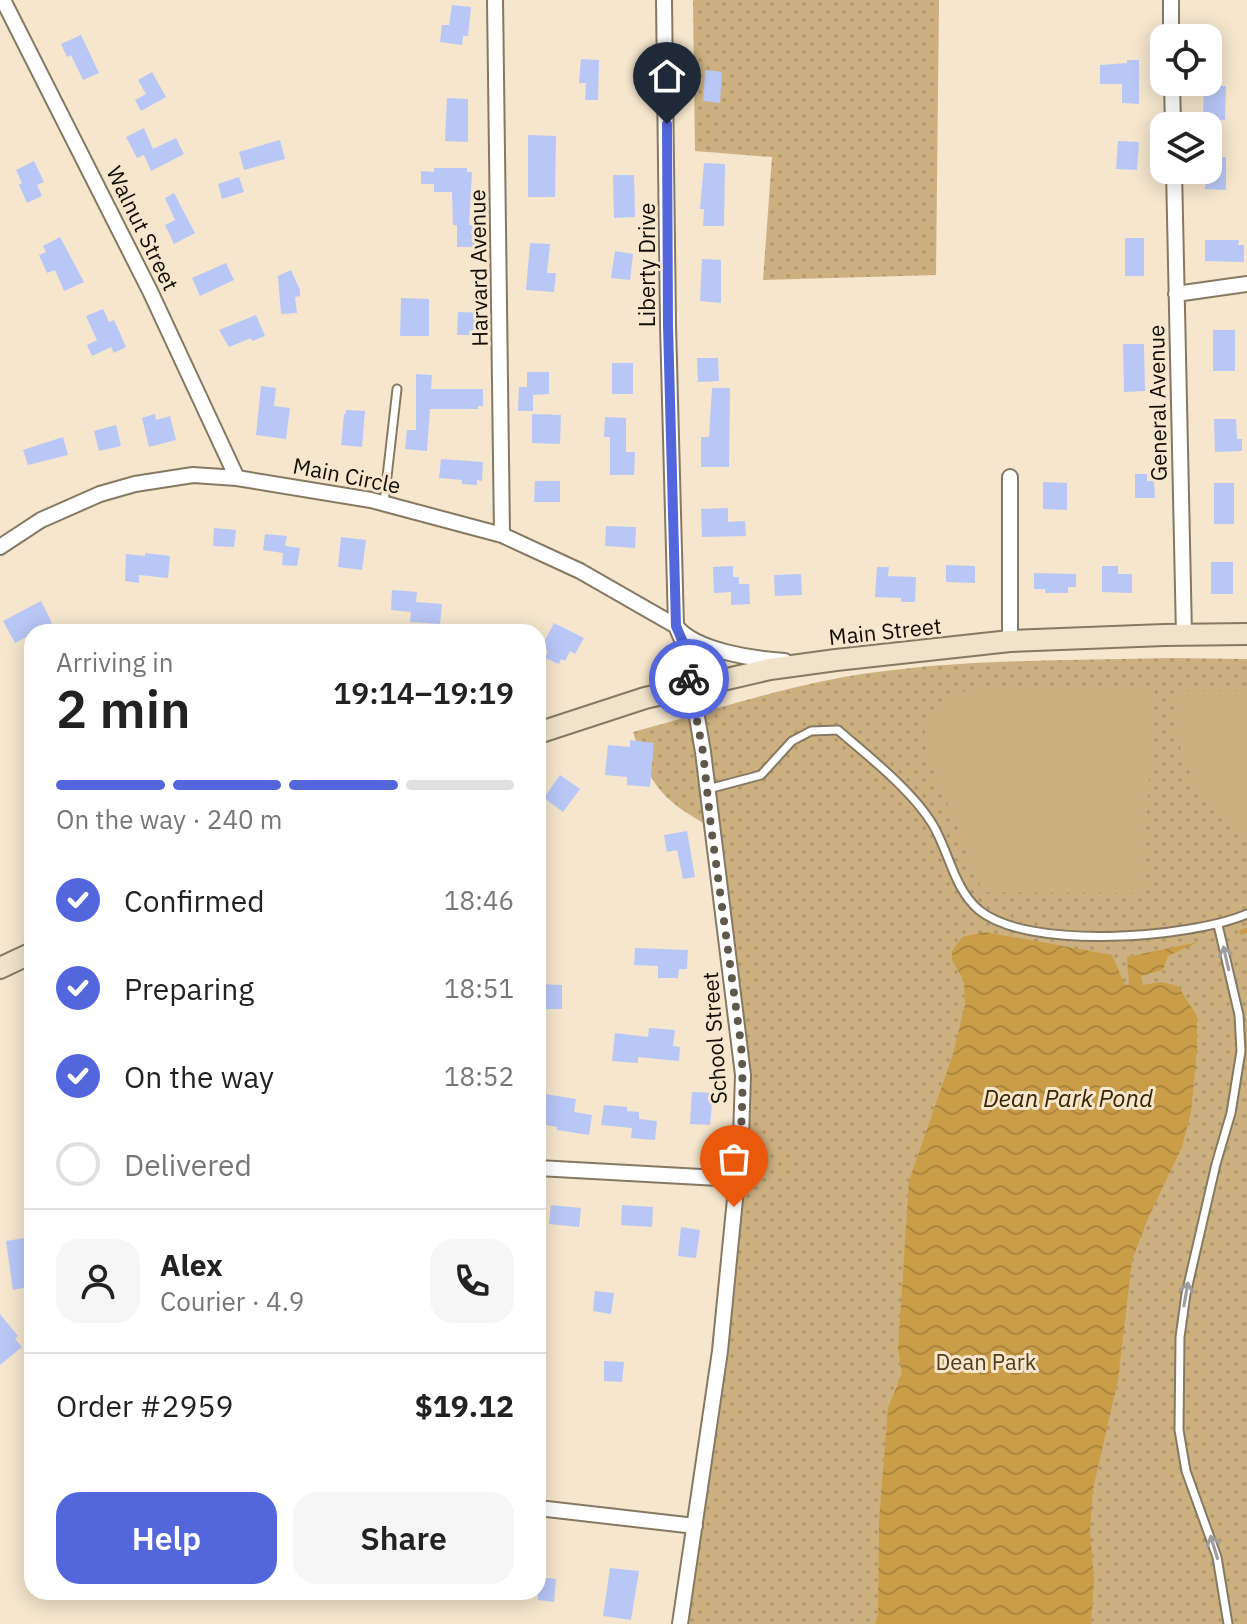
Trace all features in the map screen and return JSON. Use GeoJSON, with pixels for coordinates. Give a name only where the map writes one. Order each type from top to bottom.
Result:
{"type":"FeatureCollection","features":[{"type":"Feature","properties":{"kind":"main road","name":"Main Street"},"geometry":{"type":"LineString","coordinates":[[546,730],[645,698],[770,669],[811,663],[1010,641],[1247,634]]}},
{"type":"Feature","properties":{"kind":"main road"},"geometry":{"type":"LineString","coordinates":[[0,968],[24,957]]}},
{"type":"Feature","properties":{"kind":"street","name":"Walnut Street"},"geometry":{"type":"LineString","coordinates":[[3,0],[150,291],[237,478]]}},
{"type":"Feature","properties":{"kind":"street","name":"Harvard Avenue"},"geometry":{"type":"LineString","coordinates":[[495,0],[502,535]]}},
{"type":"Feature","properties":{"kind":"street","name":"Liberty Drive"},"geometry":{"type":"LineString","coordinates":[[664,0],[676,626]]}},
{"type":"Feature","properties":{"kind":"street"},"geometry":{"type":"LineString","coordinates":[[1171,0],[1171,24]]}},
{"type":"Feature","properties":{"kind":"street","name":"General Avenue"},"geometry":{"type":"LineString","coordinates":[[1174,184],[1184,635]]}},
{"type":"Feature","properties":{"kind":"street"},"geometry":{"type":"LineString","coordinates":[[1176,294],[1247,284]]}},
{"type":"Feature","properties":{"kind":"street","name":"Main Circle"},"geometry":{"type":"LineString","coordinates":[[0,547],[41,520],[100,494],[135,484],[193,475],[237,478],[384,503],[502,535],[580,571],[676,626],[683,635],[726,651],[771,660],[811,663]]}},
{"type":"Feature","properties":{"kind":"street"},"geometry":{"type":"LineString","coordinates":[[1010,477],[1010,641]]}},
{"type":"Feature","properties":{"kind":"street"},"geometry":{"type":"LineString","coordinates":[[676,626],[685,647],[691,689]]}},
{"type":"Feature","properties":{"kind":"street","name":"School Street"},"geometry":{"type":"LineString","coordinates":[[680,1624],[720,1351],[737,1179],[743,1075],[708,789],[691,689]]}},
{"type":"Feature","properties":{"kind":"street"},"geometry":{"type":"LineString","coordinates":[[546,1168],[737,1179]]}},
{"type":"Feature","properties":{"kind":"street"},"geometry":{"type":"LineString","coordinates":[[546,1509],[695,1526]]}},
{"type":"Feature","properties":{"kind":"lane"},"geometry":{"type":"LineString","coordinates":[[384,503],[397,389]]}},
{"type":"Feature","properties":{"kind":"lane"},"geometry":{"type":"LineString","coordinates":[[708,789],[761,775],[792,741],[811,731],[838,730],[890,776],[931,822],[964,892],[978,909],[994,920],[1026,929],[1081,936],[1127,937],[1218,925],[1247,914]]}},
{"type":"Feature","properties":{"kind":"lane"},"geometry":{"type":"LineString","coordinates":[[1218,925],[1239,1015],[1241,1051],[1231,1113],[1186,1294],[1180,1337],[1179,1430],[1186,1471],[1217,1557],[1228,1624]]}},
{"type":"Feature","properties":{"kind":"green space"},"geometry":{"type":"Polygon","coordinates":[[[693,0],[939,0],[936,275],[763,280],[772,157],[695,151],[693,0]]]}},
{"type":"Feature","properties":{"kind":"green space","name":"Dean Park"},"geometry":{"type":"Polygon","coordinates":[[[1247,659],[1247,1624],[684,1624],[747,1143],[711,827],[680,808],[660,789],[645,765],[633,732],[791,688],[884,671],[1007,662],[1247,659]]]}},
{"type":"Feature","properties":{"kind":"green space"},"geometry":{"type":"Polygon","coordinates":[[[1155,688],[1142,886],[1134,893],[983,892],[922,739],[934,711],[967,690],[1155,688]]]}},
{"type":"Feature","properties":{"kind":"green space"},"geometry":{"type":"Polygon","coordinates":[[[1174,691],[1247,691],[1247,831],[1212,806],[1190,773],[1177,734],[1174,691]]]}},
{"type":"Feature","properties":{"kind":"water","name":"Dean Park Pond"},"geometry":{"type":"Polygon","coordinates":[[[985,932],[1112,955],[1125,985],[1129,984],[1127,957],[1198,942],[1168,956],[1163,970],[1141,976],[1143,985],[1162,982],[1178,986],[1197,1016],[1191,1112],[1182,1147],[1132,1260],[1118,1380],[1093,1489],[1091,1624],[875,1624],[878,1615],[879,1520],[888,1408],[902,1373],[898,1349],[909,1181],[953,1054],[965,1005],[964,981],[952,960],[952,951],[962,937],[985,932]]]}},
{"type":"Feature","properties":{"kind":"building"},"geometry":{"type":"Polygon","coordinates":[[[452,5],[471,7],[468,36],[463,36],[462,45],[440,42],[442,25],[449,25],[452,5]]]}},
{"type":"Feature","properties":{"kind":"building"},"geometry":{"type":"Polygon","coordinates":[[[81,35],[99,73],[83,80],[71,55],[67,57],[61,44],[81,35]]]}},
{"type":"Feature","properties":{"kind":"building"},"geometry":{"type":"Polygon","coordinates":[[[581,59],[599,60],[598,100],[585,100],[586,83],[579,83],[581,59]]]}},
{"type":"Feature","properties":{"kind":"building"},"geometry":{"type":"Polygon","coordinates":[[[1127,60],[1139,60],[1139,104],[1122,103],[1122,84],[1100,84],[1100,65],[1127,63],[1127,60]]]}},
{"type":"Feature","properties":{"kind":"building"},"geometry":{"type":"Polygon","coordinates":[[[705,70],[722,72],[720,103],[703,101],[705,70]]]}},
{"type":"Feature","properties":{"kind":"building"},"geometry":{"type":"Polygon","coordinates":[[[152,72],[166,97],[141,111],[135,100],[146,94],[138,80],[152,72]]]}},
{"type":"Feature","properties":{"kind":"building"},"geometry":{"type":"Polygon","coordinates":[[[1222,86],[1226,86],[1225,120],[1222,120],[1222,112],[1203,112],[1204,96],[1222,96],[1222,86]]]}},
{"type":"Feature","properties":{"kind":"building"},"geometry":{"type":"Polygon","coordinates":[[[447,98],[468,99],[468,142],[445,141],[447,98]]]}},
{"type":"Feature","properties":{"kind":"building"},"geometry":{"type":"Polygon","coordinates":[[[144,128],[153,149],[176,138],[184,154],[151,171],[144,155],[137,158],[126,137],[144,128]]]}},
{"type":"Feature","properties":{"kind":"building"},"geometry":{"type":"Polygon","coordinates":[[[528,135],[556,136],[555,197],[528,197],[528,135]]]}},
{"type":"Feature","properties":{"kind":"building"},"geometry":{"type":"Polygon","coordinates":[[[280,140],[285,159],[244,170],[239,152],[280,140]]]}},
{"type":"Feature","properties":{"kind":"building"},"geometry":{"type":"Polygon","coordinates":[[[1118,141],[1139,142],[1137,170],[1116,169],[1118,141]]]}},
{"type":"Feature","properties":{"kind":"building"},"geometry":{"type":"Polygon","coordinates":[[[1222,157],[1226,157],[1226,190],[1205,189],[1205,184],[1222,184],[1222,157]]]}},
{"type":"Feature","properties":{"kind":"building"},"geometry":{"type":"Polygon","coordinates":[[[34,161],[44,182],[37,185],[42,196],[27,203],[16,170],[34,161]]]}},
{"type":"Feature","properties":{"kind":"building"},"geometry":{"type":"Polygon","coordinates":[[[704,163],[725,164],[724,226],[703,226],[704,209],[700,209],[704,163]]]}},
{"type":"Feature","properties":{"kind":"building"},"geometry":{"type":"Polygon","coordinates":[[[434,168],[467,168],[467,172],[472,172],[469,225],[475,225],[475,247],[457,247],[452,192],[434,192],[434,184],[421,184],[421,171],[434,172],[434,168]]]}},
{"type":"Feature","properties":{"kind":"building"},"geometry":{"type":"Polygon","coordinates":[[[613,175],[634,175],[635,217],[614,218],[613,175]]]}},
{"type":"Feature","properties":{"kind":"building"},"geometry":{"type":"Polygon","coordinates":[[[239,177],[244,192],[222,199],[218,184],[239,177]]]}},
{"type":"Feature","properties":{"kind":"building"},"geometry":{"type":"Polygon","coordinates":[[[174,193],[195,233],[174,244],[165,225],[175,220],[165,198],[174,193]]]}},
{"type":"Feature","properties":{"kind":"building"},"geometry":{"type":"Polygon","coordinates":[[[60,237],[84,282],[64,291],[55,270],[47,273],[39,255],[46,252],[43,246],[60,237]]]}},
{"type":"Feature","properties":{"kind":"building"},"geometry":{"type":"Polygon","coordinates":[[[1125,238],[1144,238],[1144,276],[1125,276],[1125,238]]]}},
{"type":"Feature","properties":{"kind":"building"},"geometry":{"type":"Polygon","coordinates":[[[1205,240],[1239,240],[1238,245],[1244,245],[1244,262],[1205,261],[1205,240]]]}},
{"type":"Feature","properties":{"kind":"building"},"geometry":{"type":"Polygon","coordinates":[[[530,243],[550,244],[547,273],[556,273],[554,292],[526,290],[530,243]]]}},
{"type":"Feature","properties":{"kind":"building"},"geometry":{"type":"Polygon","coordinates":[[[615,251],[633,254],[630,280],[611,278],[615,251]]]}},
{"type":"Feature","properties":{"kind":"building"},"geometry":{"type":"Polygon","coordinates":[[[702,259],[721,260],[721,303],[700,301],[702,259]]]}},
{"type":"Feature","properties":{"kind":"building"},"geometry":{"type":"Polygon","coordinates":[[[226,263],[234,280],[200,296],[192,278],[226,263]]]}},
{"type":"Feature","properties":{"kind":"building"},"geometry":{"type":"Polygon","coordinates":[[[291,270],[300,290],[300,296],[295,297],[297,313],[281,314],[278,276],[291,270]]]}},
{"type":"Feature","properties":{"kind":"building"},"geometry":{"type":"Polygon","coordinates":[[[401,298],[429,299],[429,336],[400,336],[401,298]]]}},
{"type":"Feature","properties":{"kind":"building"},"geometry":{"type":"Polygon","coordinates":[[[103,309],[109,322],[114,320],[126,347],[114,353],[111,347],[92,356],[87,345],[97,340],[86,316],[103,309]]]}},
{"type":"Feature","properties":{"kind":"building"},"geometry":{"type":"Polygon","coordinates":[[[458,312],[486,313],[485,328],[478,328],[478,335],[457,335],[458,312]]]}},
{"type":"Feature","properties":{"kind":"building"},"geometry":{"type":"Polygon","coordinates":[[[256,315],[265,336],[229,347],[219,330],[256,315]]]}},
{"type":"Feature","properties":{"kind":"building"},"geometry":{"type":"Polygon","coordinates":[[[1213,330],[1235,330],[1235,371],[1213,371],[1213,330]]]}},
{"type":"Feature","properties":{"kind":"building"},"geometry":{"type":"Polygon","coordinates":[[[1123,344],[1144,344],[1145,391],[1124,392],[1123,344]]]}},
{"type":"Feature","properties":{"kind":"building"},"geometry":{"type":"Polygon","coordinates":[[[697,358],[718,358],[719,381],[698,382],[697,358]]]}},
{"type":"Feature","properties":{"kind":"building"},"geometry":{"type":"Polygon","coordinates":[[[612,363],[633,363],[633,394],[612,394],[612,363]]]}},
{"type":"Feature","properties":{"kind":"building"},"geometry":{"type":"Polygon","coordinates":[[[527,372],[549,372],[549,394],[533,395],[533,411],[518,411],[519,387],[527,387],[527,372]]]}},
{"type":"Feature","properties":{"kind":"building"},"geometry":{"type":"Polygon","coordinates":[[[416,374],[432,375],[431,389],[483,389],[483,406],[478,406],[478,409],[430,409],[427,451],[405,449],[407,430],[416,430],[416,374]]]}},
{"type":"Feature","properties":{"kind":"building"},"geometry":{"type":"Polygon","coordinates":[[[261,386],[276,388],[274,406],[290,408],[286,439],[256,435],[261,386]]]}},
{"type":"Feature","properties":{"kind":"building"},"geometry":{"type":"Polygon","coordinates":[[[712,388],[730,388],[729,467],[701,467],[701,437],[709,437],[712,388]]]}},
{"type":"Feature","properties":{"kind":"building"},"geometry":{"type":"Polygon","coordinates":[[[346,410],[365,411],[362,447],[341,445],[346,410]]]}},
{"type":"Feature","properties":{"kind":"building"},"geometry":{"type":"Polygon","coordinates":[[[155,414],[156,420],[170,416],[176,440],[149,447],[142,418],[155,414]]]}},
{"type":"Feature","properties":{"kind":"building"},"geometry":{"type":"Polygon","coordinates":[[[532,414],[561,415],[560,444],[532,443],[532,414]]]}},
{"type":"Feature","properties":{"kind":"building"},"geometry":{"type":"Polygon","coordinates":[[[605,417],[626,418],[626,452],[635,452],[634,475],[610,475],[610,437],[604,437],[605,417]]]}},
{"type":"Feature","properties":{"kind":"building"},"geometry":{"type":"Polygon","coordinates":[[[1214,419],[1236,419],[1237,439],[1242,439],[1242,451],[1215,452],[1214,419]]]}},
{"type":"Feature","properties":{"kind":"building"},"geometry":{"type":"Polygon","coordinates":[[[116,425],[121,446],[99,451],[94,431],[116,425]]]}},
{"type":"Feature","properties":{"kind":"building"},"geometry":{"type":"Polygon","coordinates":[[[63,437],[68,455],[28,465],[23,450],[63,437]]]}},
{"type":"Feature","properties":{"kind":"building"},"geometry":{"type":"Polygon","coordinates":[[[441,459],[483,462],[482,481],[477,480],[477,485],[462,484],[462,480],[439,478],[441,459]]]}},
{"type":"Feature","properties":{"kind":"building"},"geometry":{"type":"Polygon","coordinates":[[[1135,474],[1147,474],[1147,481],[1154,481],[1155,498],[1135,498],[1135,474]]]}},
{"type":"Feature","properties":{"kind":"building"},"geometry":{"type":"Polygon","coordinates":[[[535,481],[560,481],[560,502],[534,502],[535,481]]]}},
{"type":"Feature","properties":{"kind":"building"},"geometry":{"type":"Polygon","coordinates":[[[1043,482],[1067,483],[1067,510],[1043,509],[1043,482]]]}},
{"type":"Feature","properties":{"kind":"building"},"geometry":{"type":"Polygon","coordinates":[[[1214,483],[1234,483],[1234,524],[1214,524],[1214,483]]]}},
{"type":"Feature","properties":{"kind":"building"},"geometry":{"type":"Polygon","coordinates":[[[728,508],[728,522],[745,521],[746,536],[702,537],[701,509],[728,508]]]}},
{"type":"Feature","properties":{"kind":"building"},"geometry":{"type":"Polygon","coordinates":[[[606,526],[636,527],[635,548],[605,546],[606,526]]]}},
{"type":"Feature","properties":{"kind":"building"},"geometry":{"type":"Polygon","coordinates":[[[214,528],[236,530],[234,547],[213,546],[214,528]]]}},
{"type":"Feature","properties":{"kind":"building"},"geometry":{"type":"Polygon","coordinates":[[[265,534],[287,536],[285,546],[300,548],[297,566],[282,565],[283,553],[263,550],[265,534]]]}},
{"type":"Feature","properties":{"kind":"building"},"geometry":{"type":"Polygon","coordinates":[[[341,537],[366,540],[362,570],[338,567],[341,537]]]}},
{"type":"Feature","properties":{"kind":"building"},"geometry":{"type":"Polygon","coordinates":[[[145,553],[170,556],[168,578],[139,575],[139,583],[125,581],[126,554],[145,556],[145,553]]]}},
{"type":"Feature","properties":{"kind":"building"},"geometry":{"type":"Polygon","coordinates":[[[1211,562],[1233,562],[1233,594],[1211,594],[1211,562]]]}},
{"type":"Feature","properties":{"kind":"building"},"geometry":{"type":"Polygon","coordinates":[[[946,565],[975,566],[975,583],[946,582],[946,565]]]}},
{"type":"Feature","properties":{"kind":"building"},"geometry":{"type":"Polygon","coordinates":[[[733,566],[733,577],[739,577],[739,584],[749,584],[750,604],[731,605],[731,592],[714,593],[713,567],[733,566]]]}},
{"type":"Feature","properties":{"kind":"building"},"geometry":{"type":"Polygon","coordinates":[[[1102,566],[1118,566],[1118,574],[1132,574],[1132,593],[1102,592],[1102,566]]]}},
{"type":"Feature","properties":{"kind":"building"},"geometry":{"type":"Polygon","coordinates":[[[877,567],[889,567],[888,576],[916,577],[915,602],[875,597],[877,567]]]}},
{"type":"Feature","properties":{"kind":"building"},"geometry":{"type":"Polygon","coordinates":[[[1034,573],[1076,574],[1076,587],[1068,587],[1068,593],[1045,593],[1045,589],[1034,589],[1034,573]]]}},
{"type":"Feature","properties":{"kind":"building"},"geometry":{"type":"Polygon","coordinates":[[[801,574],[802,595],[775,596],[774,575],[801,574]]]}},
{"type":"Feature","properties":{"kind":"building"},"geometry":{"type":"Polygon","coordinates":[[[392,590],[417,592],[416,602],[442,604],[440,624],[410,622],[411,612],[391,610],[392,590]]]}},
{"type":"Feature","properties":{"kind":"building"},"geometry":{"type":"Polygon","coordinates":[[[41,601],[52,623],[24,624],[24,638],[15,643],[3,621],[41,601]]]}},
{"type":"Feature","properties":{"kind":"building"},"geometry":{"type":"Polygon","coordinates":[[[554,623],[584,638],[575,654],[570,651],[565,661],[561,659],[559,664],[546,658],[546,638],[554,623]]]}},
{"type":"Feature","properties":{"kind":"building"},"geometry":{"type":"Polygon","coordinates":[[[630,740],[654,743],[650,787],[627,785],[627,777],[605,775],[608,745],[630,747],[630,740]]]}},
{"type":"Feature","properties":{"kind":"building"},"geometry":{"type":"Polygon","coordinates":[[[560,775],[580,789],[563,812],[546,799],[560,775]]]}},
{"type":"Feature","properties":{"kind":"building"},"geometry":{"type":"Polygon","coordinates":[[[687,831],[695,877],[683,879],[677,850],[667,852],[664,835],[687,831]]]}},
{"type":"Feature","properties":{"kind":"building"},"geometry":{"type":"Polygon","coordinates":[[[635,948],[688,950],[687,969],[679,969],[678,978],[658,978],[658,966],[634,965],[635,948]]]}},
{"type":"Feature","properties":{"kind":"building"},"geometry":{"type":"Polygon","coordinates":[[[546,984],[562,985],[562,1009],[546,1009],[546,984]]]}},
{"type":"Feature","properties":{"kind":"building"},"geometry":{"type":"Polygon","coordinates":[[[649,1028],[675,1030],[673,1046],[680,1047],[679,1061],[638,1057],[638,1063],[612,1061],[615,1033],[648,1037],[649,1028]]]}},
{"type":"Feature","properties":{"kind":"building"},"geometry":{"type":"Polygon","coordinates":[[[692,1092],[713,1093],[710,1125],[690,1124],[692,1092]]]}},
{"type":"Feature","properties":{"kind":"building"},"geometry":{"type":"Polygon","coordinates":[[[546,1094],[576,1099],[574,1112],[592,1115],[589,1135],[557,1130],[557,1127],[546,1125],[546,1094]]]}},
{"type":"Feature","properties":{"kind":"building"},"geometry":{"type":"Polygon","coordinates":[[[604,1105],[627,1107],[627,1111],[639,1112],[639,1119],[657,1121],[655,1140],[631,1138],[632,1128],[601,1125],[604,1105]]]}},
{"type":"Feature","properties":{"kind":"building"},"geometry":{"type":"Polygon","coordinates":[[[551,1205],[581,1208],[579,1227],[549,1224],[551,1205]]]}},
{"type":"Feature","properties":{"kind":"building"},"geometry":{"type":"Polygon","coordinates":[[[622,1205],[653,1207],[652,1227],[621,1225],[622,1205]]]}},
{"type":"Feature","properties":{"kind":"building"},"geometry":{"type":"Polygon","coordinates":[[[681,1227],[700,1230],[696,1258],[678,1256],[681,1227]]]}},
{"type":"Feature","properties":{"kind":"building"},"geometry":{"type":"Polygon","coordinates":[[[24,1238],[24,1288],[13,1290],[6,1241],[24,1238]]]}},
{"type":"Feature","properties":{"kind":"building"},"geometry":{"type":"Polygon","coordinates":[[[595,1291],[614,1293],[611,1314],[593,1311],[595,1291]]]}},
{"type":"Feature","properties":{"kind":"building"},"geometry":{"type":"Polygon","coordinates":[[[0,1314],[18,1336],[15,1339],[22,1347],[0,1365],[0,1314]]]}},
{"type":"Feature","properties":{"kind":"building"},"geometry":{"type":"Polygon","coordinates":[[[604,1361],[624,1362],[622,1382],[604,1381],[604,1361]]]}},
{"type":"Feature","properties":{"kind":"building"},"geometry":{"type":"Polygon","coordinates":[[[610,1568],[639,1571],[631,1620],[603,1616],[610,1568]]]}},
{"type":"Feature","properties":{"kind":"building"},"geometry":{"type":"Polygon","coordinates":[[[546,1578],[556,1579],[554,1602],[538,1600],[546,1600],[546,1578]]]}},
{"type":"Feature","properties":{"kind":"waterway"},"geometry":{"type":"LineString","coordinates":[[1242,932],[1247,930]]}},
{"type":"Feature","properties":{"kind":"way so far"},"geometry":{"type":"LineString","coordinates":[[689,679],[703,752],[741,1044],[741,1138],[734,1207]]}},
{"type":"Feature","properties":{"kind":"route"},"geometry":{"type":"LineString","coordinates":[[667,124],[668,325],[676,626],[685,647],[689,679]]}}]}
